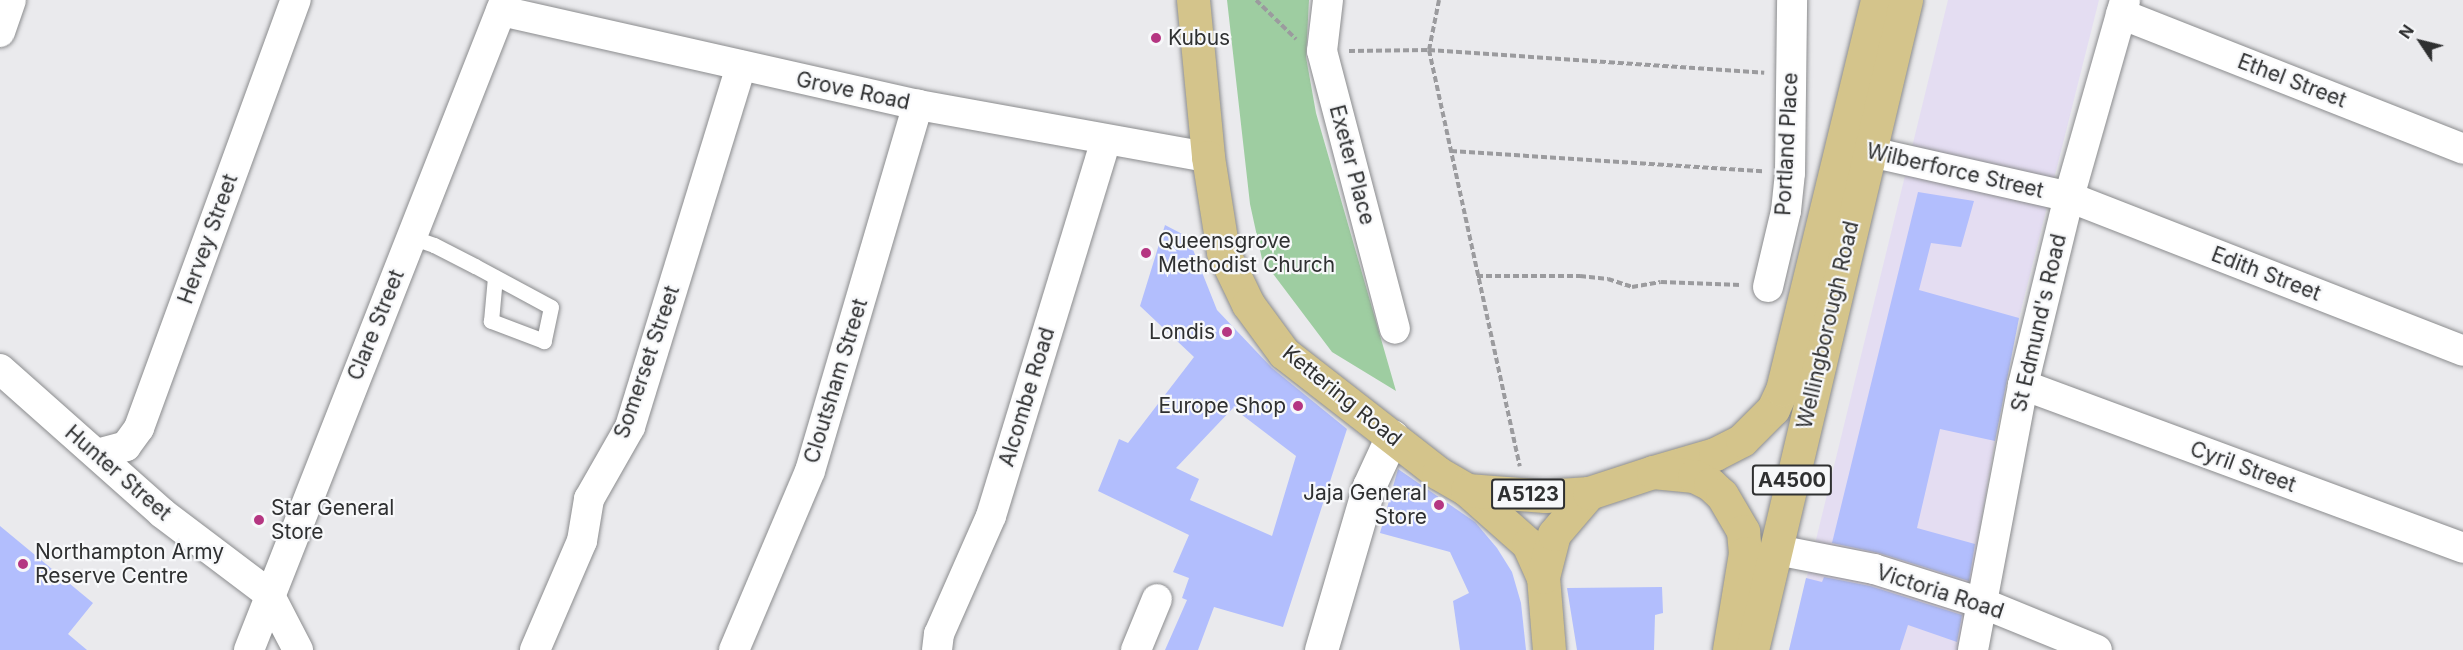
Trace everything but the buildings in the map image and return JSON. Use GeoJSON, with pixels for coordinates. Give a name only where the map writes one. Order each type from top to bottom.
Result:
{"type":"FeatureCollection","features":[{"type":"Feature","properties":{"kind":"main road","name":"Kettering Road"},"geometry":{"type":"LineString","coordinates":[[1193,0],[1208,158],[1223,252],[1248,304],[1284,353],[1467,490]]}},
{"type":"Feature","properties":{"kind":"main road","name":"Wellingborough Road"},"geometry":{"type":"LineString","coordinates":[[1752,650],[1778,550],[1855,148],[1877,0]]}},
{"type":"Feature","properties":{"kind":"main road","name":"Wellingborough Road"},"geometry":{"type":"LineString","coordinates":[[1653,472],[1715,454],[1757,429],[1773,409],[1782,390],[1803,306],[1906,0]]}},
{"type":"Feature","properties":{"kind":"main road","name":"A4500"},"geometry":{"type":"LineString","coordinates":[[1589,493],[1653,472],[1694,476],[1710,484],[1722,495],[1743,531],[1745,553],[1729,650]]}},
{"type":"Feature","properties":{"kind":"main road","name":"A5123"},"geometry":{"type":"LineString","coordinates":[[1467,490],[1545,496],[1589,493]]}},
{"type":"Feature","properties":{"kind":"main road","name":"A5123"},"geometry":{"type":"LineString","coordinates":[[1467,490],[1528,544],[1543,577]]}},
{"type":"Feature","properties":{"kind":"main road"},"geometry":{"type":"LineString","coordinates":[[1549,650],[1543,577],[1554,534],[1589,493]]}},
{"type":"Feature","properties":{"kind":"street"},"geometry":{"type":"LineString","coordinates":[[0,32],[11,0]]}},
{"type":"Feature","properties":{"kind":"street","name":"Hervey Street"},"geometry":{"type":"LineString","coordinates":[[97,454],[126,446],[139,428],[296,0]]}},
{"type":"Feature","properties":{"kind":"street","name":"Exeter Place"},"geometry":{"type":"LineString","coordinates":[[1328,0],[1322,51],[1395,329]]}},
{"type":"Feature","properties":{"kind":"street","name":"Portland Place"},"geometry":{"type":"LineString","coordinates":[[1768,287],[1786,211],[1790,173],[1792,0]]}},
{"type":"Feature","properties":{"kind":"street","name":"Grove Road"},"geometry":{"type":"LineString","coordinates":[[503,5],[741,66],[918,105],[1208,158]]}},
{"type":"Feature","properties":{"kind":"street","name":"Clare Street"},"geometry":{"type":"LineString","coordinates":[[249,650],[269,594],[503,5]]}},
{"type":"Feature","properties":{"kind":"street","name":"Ethel Street"},"geometry":{"type":"LineString","coordinates":[[2123,7],[2463,149]]}},
{"type":"Feature","properties":{"kind":"street","name":"St Edmund's Road"},"geometry":{"type":"LineString","coordinates":[[1973,650],[2023,385],[2068,197],[2123,7]]}},
{"type":"Feature","properties":{"kind":"street","name":"Somerset Street"},"geometry":{"type":"LineString","coordinates":[[535,650],[582,541],[589,500],[630,426],[741,66]]}},
{"type":"Feature","properties":{"kind":"street","name":"Cloutsham Street"},"geometry":{"type":"LineString","coordinates":[[734,650],[810,471],[918,105]]}},
{"type":"Feature","properties":{"kind":"street","name":"Alcombe Road"},"geometry":{"type":"LineString","coordinates":[[937,650],[939,634],[991,516],[1106,140]]}},
{"type":"Feature","properties":{"kind":"street","name":"Wilberforce Street"},"geometry":{"type":"LineString","coordinates":[[1855,148],[2068,197]]}},
{"type":"Feature","properties":{"kind":"street","name":"Edith Street"},"geometry":{"type":"LineString","coordinates":[[2068,197],[2463,351]]}},
{"type":"Feature","properties":{"kind":"street","name":"Hunter Street"},"geometry":{"type":"LineString","coordinates":[[0,369],[162,513],[269,594]]}},
{"type":"Feature","properties":{"kind":"street","name":"Cyril Street"},"geometry":{"type":"LineString","coordinates":[[2023,385],[2463,548]]}},
{"type":"Feature","properties":{"kind":"street"},"geometry":{"type":"LineString","coordinates":[[1321,650],[1369,486],[1392,436]]}},
{"type":"Feature","properties":{"kind":"street","name":"Victoria Road"},"geometry":{"type":"LineString","coordinates":[[1778,550],[1874,569],[1982,603],[2097,650]]}},
{"type":"Feature","properties":{"kind":"street"},"geometry":{"type":"LineString","coordinates":[[269,594],[298,650]]}},
{"type":"Feature","properties":{"kind":"street"},"geometry":{"type":"LineString","coordinates":[[1136,650],[1157,599]]}},
{"type":"Feature","properties":{"kind":"lane"},"geometry":{"type":"LineString","coordinates":[[411,237],[495,277],[552,307],[544,341],[491,321],[495,277]]}},
{"type":"Feature","properties":{"kind":"path"},"geometry":{"type":"LineString","coordinates":[[1438,0],[1429,50],[1522,475]]}},
{"type":"Feature","properties":{"kind":"path"},"geometry":{"type":"LineString","coordinates":[[1429,50],[1791,75]]}},
{"type":"Feature","properties":{"kind":"path"},"geometry":{"type":"LineString","coordinates":[[1451,151],[1790,173]]}},
{"type":"Feature","properties":{"kind":"path"},"geometry":{"type":"LineString","coordinates":[[1477,276],[1580,276],[1608,279],[1632,288],[1700,281],[1768,287]]}},
{"type":"Feature","properties":{"kind":"shaded area"},"geometry":{"type":"Polygon","coordinates":[[[1948,0],[2099,0],[2010,354],[1959,650],[1789,650],[1948,0]]]}},
{"type":"Feature","properties":{"kind":"green space"},"geometry":{"type":"Polygon","coordinates":[[[1227,0],[1309,0],[1306,57],[1316,113],[1396,391],[1332,352],[1262,259],[1250,204],[1227,0]]]}},
{"type":"Feature","properties":{"kind":"place","name":"Kubus"},"geometry":{"type":"Point","coordinates":[1156,38]}},
{"type":"Feature","properties":{"kind":"place","name":"Queensgrove Methodist Church"},"geometry":{"type":"Point","coordinates":[1146,253]}},
{"type":"Feature","properties":{"kind":"place","name":"Londis"},"geometry":{"type":"Point","coordinates":[1227,332]}},
{"type":"Feature","properties":{"kind":"place","name":"Europe Shop"},"geometry":{"type":"Point","coordinates":[1298,406]}},
{"type":"Feature","properties":{"kind":"place","name":"Jaja General Store"},"geometry":{"type":"Point","coordinates":[1439,505]}},
{"type":"Feature","properties":{"kind":"place","name":"Star General Store"},"geometry":{"type":"Point","coordinates":[259,520]}},
{"type":"Feature","properties":{"kind":"place","name":"Northampton Army Reserve Centre"},"geometry":{"type":"Point","coordinates":[23,564]}}]}
